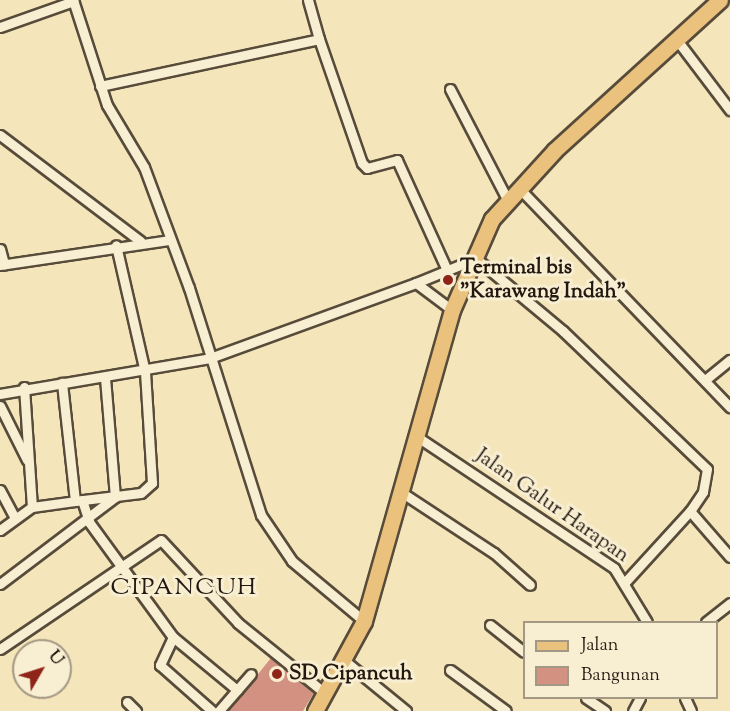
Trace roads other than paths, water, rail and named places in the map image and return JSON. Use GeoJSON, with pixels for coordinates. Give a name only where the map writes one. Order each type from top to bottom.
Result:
{"type":"FeatureCollection","features":[{"type":"Feature","properties":{"kind":"main road"},"geometry":{"type":"LineString","coordinates":[[315,711],[345,661],[364,621],[452,310],[472,258],[507,199],[518,187],[720,0]]}},
{"type":"Feature","properties":{"kind":"street"},"geometry":{"type":"LineString","coordinates":[[0,27],[74,0],[100,86],[144,167],[210,358],[245,477],[272,536],[320,588],[364,621]]}},
{"type":"Feature","properties":{"kind":"street"},"geometry":{"type":"LineString","coordinates":[[308,0],[319,39],[362,163],[367,168],[397,160],[447,270]]}},
{"type":"Feature","properties":{"kind":"street"},"geometry":{"type":"LineString","coordinates":[[100,86],[319,39]]}},
{"type":"Feature","properties":{"kind":"street"},"geometry":{"type":"LineString","coordinates":[[677,40],[730,110]]}},
{"type":"Feature","properties":{"kind":"street"},"geometry":{"type":"LineString","coordinates":[[450,89],[507,199]]}},
{"type":"Feature","properties":{"kind":"street"},"geometry":{"type":"LineString","coordinates":[[0,135],[140,241]]}},
{"type":"Feature","properties":{"kind":"street"},"geometry":{"type":"LineString","coordinates":[[518,187],[730,407]]}},
{"type":"Feature","properties":{"kind":"street"},"geometry":{"type":"LineString","coordinates":[[0,249],[2,265],[140,241],[170,240]]}},
{"type":"Feature","properties":{"kind":"street"},"geometry":{"type":"LineString","coordinates":[[0,530],[32,507],[141,493],[152,483],[145,372],[116,245]]}},
{"type":"Feature","properties":{"kind":"street"},"geometry":{"type":"LineString","coordinates":[[0,394],[24,387],[145,372],[210,358],[416,283],[472,258],[563,331],[705,464],[707,480],[690,511],[626,581]]}},
{"type":"Feature","properties":{"kind":"street"},"geometry":{"type":"LineString","coordinates":[[416,283],[452,310]]}},
{"type":"Feature","properties":{"kind":"street"},"geometry":{"type":"LineString","coordinates":[[705,380],[730,360]]}},
{"type":"Feature","properties":{"kind":"street"},"geometry":{"type":"LineString","coordinates":[[105,377],[115,497]]}},
{"type":"Feature","properties":{"kind":"street"},"geometry":{"type":"LineString","coordinates":[[62,383],[79,500],[89,522],[173,637],[237,690]]}},
{"type":"Feature","properties":{"kind":"street"},"geometry":{"type":"LineString","coordinates":[[24,387],[27,461],[32,507]]}},
{"type":"Feature","properties":{"kind":"street"},"geometry":{"type":"LineString","coordinates":[[0,406],[27,461]]}},
{"type":"Feature","properties":{"kind":"street","name":"Jalan Galur Harapan"},"geometry":{"type":"LineString","coordinates":[[416,436],[548,520],[626,581],[646,621]]}},
{"type":"Feature","properties":{"kind":"street"},"geometry":{"type":"LineString","coordinates":[[0,490],[15,518]]}},
{"type":"Feature","properties":{"kind":"street"},"geometry":{"type":"LineString","coordinates":[[401,492],[494,553],[530,585]]}},
{"type":"Feature","properties":{"kind":"street"},"geometry":{"type":"LineString","coordinates":[[0,584],[89,522],[115,497]]}},
{"type":"Feature","properties":{"kind":"street"},"geometry":{"type":"LineString","coordinates":[[690,511],[730,557]]}},
{"type":"Feature","properties":{"kind":"street"},"geometry":{"type":"LineString","coordinates":[[0,649],[155,541],[166,543],[238,623],[326,694]]}},
{"type":"Feature","properties":{"kind":"street"},"geometry":{"type":"LineString","coordinates":[[707,621],[730,603]]}},
{"type":"Feature","properties":{"kind":"street"},"geometry":{"type":"LineString","coordinates":[[490,625],[523,650]]}},
{"type":"Feature","properties":{"kind":"street"},"geometry":{"type":"LineString","coordinates":[[173,637],[160,665],[212,711]]}},
{"type":"Feature","properties":{"kind":"street"},"geometry":{"type":"LineString","coordinates":[[345,661],[406,711]]}},
{"type":"Feature","properties":{"kind":"street"},"geometry":{"type":"LineString","coordinates":[[450,670],[506,711]]}},
{"type":"Feature","properties":{"kind":"street"},"geometry":{"type":"LineString","coordinates":[[219,711],[251,674]]}},
{"type":"Feature","properties":{"kind":"street"},"geometry":{"type":"LineString","coordinates":[[587,699],[605,711]]}},
{"type":"Feature","properties":{"kind":"street"},"geometry":{"type":"LineString","coordinates":[[127,702],[136,711]]}},
{"type":"Feature","properties":{"kind":"place","name":"Terminal bis \"Karawang Indah\""},"geometry":{"type":"Point","coordinates":[448,280]}},
{"type":"Feature","properties":{"kind":"place","name":"SD Cipancuh"},"geometry":{"type":"Point","coordinates":[277,674]}},
{"type":"Feature","properties":{"kind":"district","name":"CIPANCUH"},"geometry":{"type":"Point","coordinates":[184,589]}}]}
